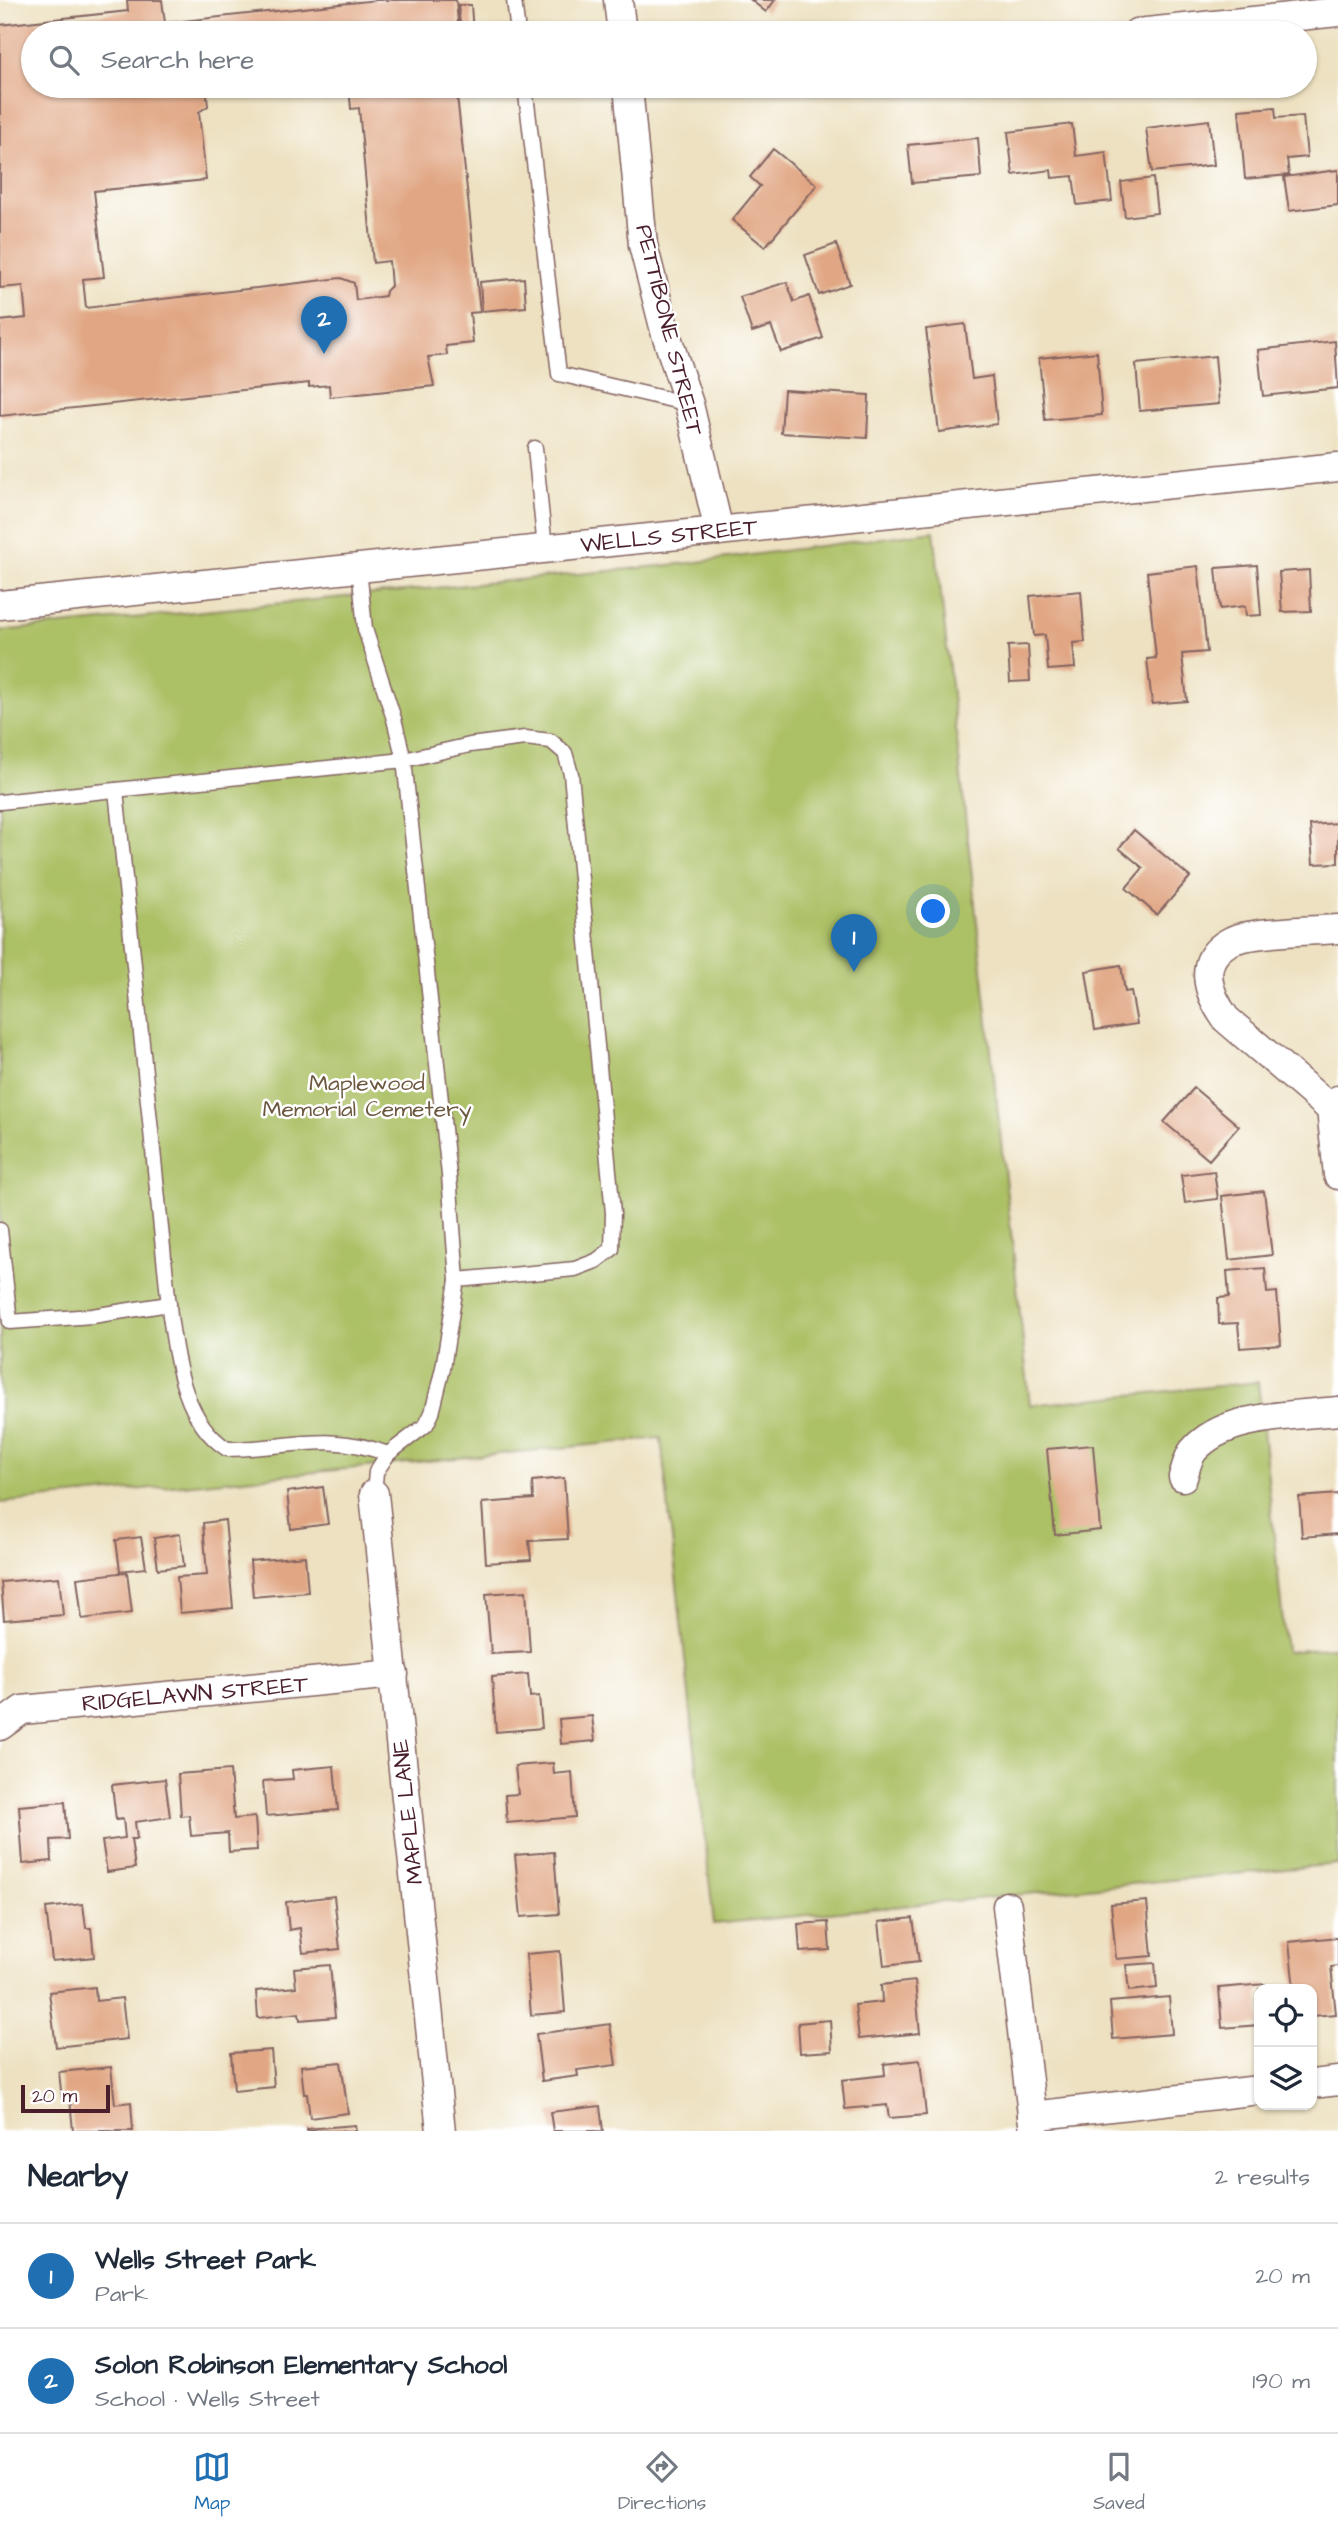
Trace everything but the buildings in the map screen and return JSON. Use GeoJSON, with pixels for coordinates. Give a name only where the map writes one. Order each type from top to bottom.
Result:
{"type":"FeatureCollection","features":[{"type":"Feature","properties":{"kind":"street"},"geometry":{"type":"LineString","coordinates":[[618,0],[621,21]]}},
{"type":"Feature","properties":{"kind":"street"},"geometry":{"type":"LineString","coordinates":[[1252,21],[1338,12]]}},
{"type":"Feature","properties":{"kind":"street","name":"PETTIBONE STREET"},"geometry":{"type":"LineString","coordinates":[[636,98],[643,245],[665,331],[689,404],[719,531]]}},
{"type":"Feature","properties":{"kind":"street","name":"WELLS STREET"},"geometry":{"type":"LineString","coordinates":[[0,605],[1338,467]]}},
{"type":"Feature","properties":{"kind":"street"},"geometry":{"type":"LineString","coordinates":[[1338,929],[1250,936],[1230,942],[1215,955],[1208,970],[1208,987],[1214,1002],[1226,1019],[1334,1104],[1338,1175]]}},
{"type":"Feature","properties":{"kind":"street"},"geometry":{"type":"LineString","coordinates":[[1183,1476],[1191,1453],[1211,1434],[1232,1425],[1338,1411]]}},
{"type":"Feature","properties":{"kind":"street","name":"MAPLE LANE"},"geometry":{"type":"LineString","coordinates":[[374,1494],[441,2131]]}},
{"type":"Feature","properties":{"kind":"street","name":"RIDGELAWN STREET"},"geometry":{"type":"LineString","coordinates":[[0,1726],[22,1710],[394,1674]]}},
{"type":"Feature","properties":{"kind":"street"},"geometry":{"type":"LineString","coordinates":[[1007,1906],[1033,2124],[1254,2091]]}},
{"type":"Feature","properties":{"kind":"street"},"geometry":{"type":"LineString","coordinates":[[1317,2083],[1338,2081]]}},
{"type":"Feature","properties":{"kind":"lane"},"geometry":{"type":"LineString","coordinates":[[514,0],[517,21]]}},
{"type":"Feature","properties":{"kind":"lane"},"geometry":{"type":"LineString","coordinates":[[526,98],[559,374],[689,404]]}},
{"type":"Feature","properties":{"kind":"lane"},"geometry":{"type":"LineString","coordinates":[[535,448],[545,549]]}},
{"type":"Feature","properties":{"kind":"lane"},"geometry":{"type":"LineString","coordinates":[[359,568],[365,629],[394,719],[404,760],[449,1175],[457,1280],[443,1368],[432,1413],[426,1425],[388,1454],[376,1472],[374,1494]]}},
{"type":"Feature","properties":{"kind":"lane"},"geometry":{"type":"LineString","coordinates":[[0,802],[404,760],[471,745],[525,738],[551,741],[565,753],[571,774],[613,1213],[612,1249],[596,1261],[575,1269],[457,1280]]}},
{"type":"Feature","properties":{"kind":"lane"},"geometry":{"type":"LineString","coordinates":[[116,790],[169,1304],[177,1365],[193,1409],[214,1441],[227,1449],[322,1441],[347,1442],[388,1454]]}},
{"type":"Feature","properties":{"kind":"lane"},"geometry":{"type":"LineString","coordinates":[[0,1230],[5,1323],[92,1316],[169,1304]]}},
{"type":"Feature","properties":{"kind":"green space","name":"Maplewood Memorial Cemetery"},"geometry":{"type":"Polygon","coordinates":[[[934,531],[1030,1405],[1258,1382],[1286,1652],[1338,1647],[1338,1864],[714,1924],[661,1438],[0,1503],[0,631],[690,563],[934,531]]]}},
{"type":"Feature","properties":{"kind":"place","name":"Solon Robinson Elementary School"},"geometry":{"type":"Point","coordinates":[324,354]}},
{"type":"Feature","properties":{"kind":"place","name":"Wells Street Park"},"geometry":{"type":"Point","coordinates":[854,972]}}]}
